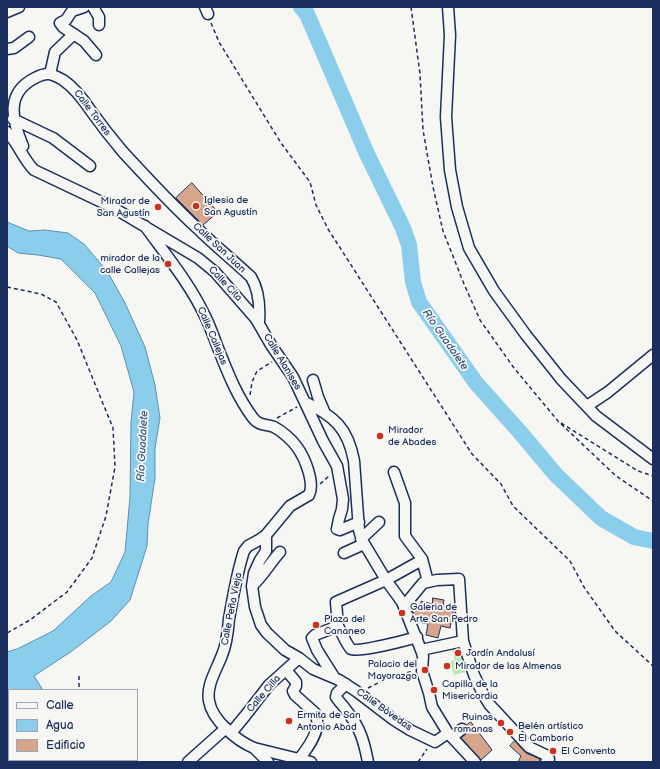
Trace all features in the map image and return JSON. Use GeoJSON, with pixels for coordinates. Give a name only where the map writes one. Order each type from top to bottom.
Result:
{"type":"FeatureCollection","features":[{"type":"Feature","properties":{"kind":"street"},"geometry":{"type":"LineString","coordinates":[[7,12],[19,7]]}},
{"type":"Feature","properties":{"kind":"street"},"geometry":{"type":"LineString","coordinates":[[84,7],[72,11],[66,20],[60,23],[84,40],[96,55]]}},
{"type":"Feature","properties":{"kind":"street"},"geometry":{"type":"LineString","coordinates":[[94,7],[99,17],[99,25]]}},
{"type":"Feature","properties":{"kind":"street"},"geometry":{"type":"LineString","coordinates":[[448,7],[450,35],[446,117],[450,170],[457,207],[469,248],[494,291],[526,335],[562,379],[596,416],[653,459]]}},
{"type":"Feature","properties":{"kind":"street"},"geometry":{"type":"LineString","coordinates":[[26,159],[26,153],[14,119],[15,97],[20,89],[32,79],[43,74],[50,74],[55,52],[74,34]]}},
{"type":"Feature","properties":{"kind":"street"},"geometry":{"type":"LineString","coordinates":[[7,49],[14,48],[29,37]]}},
{"type":"Feature","properties":{"kind":"street","name":"Calle Torres"},"geometry":{"type":"LineString","coordinates":[[50,74],[63,80],[75,89],[112,139],[155,185]]}},
{"type":"Feature","properties":{"kind":"street"},"geometry":{"type":"LineString","coordinates":[[14,119],[53,138],[90,166]]}},
{"type":"Feature","properties":{"kind":"street","name":"Calle Callejas"},"geometry":{"type":"LineString","coordinates":[[7,132],[16,142],[30,166],[41,174],[89,195],[145,226],[198,301],[232,383],[242,402],[257,423],[274,427],[293,443],[299,451],[309,473],[311,491]]}},
{"type":"Feature","properties":{"kind":"street","name":"Calle San Juan"},"geometry":{"type":"LineString","coordinates":[[155,185],[195,227],[250,277],[259,299],[259,322]]}},
{"type":"Feature","properties":{"kind":"street","name":"Calle Cita"},"geometry":{"type":"LineString","coordinates":[[145,226],[209,266],[259,322]]}},
{"type":"Feature","properties":{"kind":"street","name":"Calle Alanises"},"geometry":{"type":"LineString","coordinates":[[259,322],[271,345],[293,377],[338,470],[343,504],[337,529],[340,530],[358,522]]}},
{"type":"Feature","properties":{"kind":"street"},"geometry":{"type":"LineString","coordinates":[[587,406],[608,392],[653,355]]}},
{"type":"Feature","properties":{"kind":"street"},"geometry":{"type":"LineString","coordinates":[[313,380],[324,411]]}},
{"type":"Feature","properties":{"kind":"street"},"geometry":{"type":"LineString","coordinates":[[305,402],[324,411],[333,418],[348,439],[352,450],[357,486],[358,522],[363,542],[404,606],[417,637],[423,656],[422,669],[432,707],[450,735],[475,762]]}},
{"type":"Feature","properties":{"kind":"street"},"geometry":{"type":"LineString","coordinates":[[394,472],[405,504],[405,536],[422,560],[428,582]]}},
{"type":"Feature","properties":{"kind":"street"},"geometry":{"type":"LineString","coordinates":[[252,586],[254,572],[266,551],[266,535],[290,506],[308,497],[311,491]]}},
{"type":"Feature","properties":{"kind":"street"},"geometry":{"type":"LineString","coordinates":[[344,553],[363,542],[379,522]]}},
{"type":"Feature","properties":{"kind":"street","name":"Calle Peña Vieja"},"geometry":{"type":"LineString","coordinates":[[254,748],[246,744],[228,730],[211,709],[208,699],[214,672],[224,650],[233,598],[244,551],[248,546],[266,535]]}},
{"type":"Feature","properties":{"kind":"street"},"geometry":{"type":"LineString","coordinates":[[252,586],[260,579],[274,558],[280,552]]}},
{"type":"Feature","properties":{"kind":"street"},"geometry":{"type":"LineString","coordinates":[[417,637],[376,647],[353,649],[350,647],[338,626],[336,602],[386,580],[422,560]]}},
{"type":"Feature","properties":{"kind":"street"},"geometry":{"type":"LineString","coordinates":[[404,606],[420,586],[428,582],[459,579],[463,641],[474,675],[489,704],[529,746],[548,760]]}},
{"type":"Feature","properties":{"kind":"street","name":"Calle Bóvedas"},"geometry":{"type":"LineString","coordinates":[[252,586],[255,607],[265,630],[281,647],[313,669],[334,677],[346,684],[394,720],[410,730],[435,742]]}},
{"type":"Feature","properties":{"kind":"street"},"geometry":{"type":"LineString","coordinates":[[334,677],[317,650],[312,638],[315,635],[338,626]]}},
{"type":"Feature","properties":{"kind":"street"},"geometry":{"type":"LineString","coordinates":[[421,650],[463,641]]}},
{"type":"Feature","properties":{"kind":"street","name":"Calle Cilla"},"geometry":{"type":"LineString","coordinates":[[188,762],[228,730],[269,685],[299,658]]}},
{"type":"Feature","properties":{"kind":"street"},"geometry":{"type":"LineString","coordinates":[[286,670],[296,682],[296,686],[293,691],[295,695],[315,713],[317,717],[317,725],[311,744],[299,759]]}},
{"type":"Feature","properties":{"kind":"street"},"geometry":{"type":"LineString","coordinates":[[346,684],[337,693],[336,697],[360,730],[368,762]]}},
{"type":"Feature","properties":{"kind":"street"},"geometry":{"type":"LineString","coordinates":[[435,742],[462,729]]}},
{"type":"Feature","properties":{"kind":"street"},"geometry":{"type":"LineString","coordinates":[[254,748],[311,762]]}},
{"type":"Feature","properties":{"kind":"street"},"geometry":{"type":"LineString","coordinates":[[254,748],[268,762]]}},
{"type":"Feature","properties":{"kind":"path"},"geometry":{"type":"LineString","coordinates":[[206,10],[219,42],[281,142],[310,182],[316,205],[328,229],[472,454],[501,484],[513,506],[570,561],[584,587],[615,631],[653,666]]}},
{"type":"Feature","properties":{"kind":"path"},"geometry":{"type":"LineString","coordinates":[[7,287],[41,294],[56,302],[77,340],[113,428],[115,467],[106,516],[92,558],[67,592],[30,620],[7,633]]}},
{"type":"Feature","properties":{"kind":"path"},"geometry":{"type":"LineString","coordinates":[[242,402],[250,395],[252,382],[257,371],[280,357]]}},
{"type":"Feature","properties":{"kind":"path"},"geometry":{"type":"LineString","coordinates":[[274,427],[276,419],[305,402]]}},
{"type":"Feature","properties":{"kind":"path"},"geometry":{"type":"LineString","coordinates":[[558,421],[638,471],[653,476]]}},
{"type":"Feature","properties":{"kind":"path"},"geometry":{"type":"LineString","coordinates":[[311,491],[338,470]]}},
{"type":"Feature","properties":{"kind":"path"},"geometry":{"type":"LineString","coordinates":[[362,695],[370,687],[379,682],[393,676],[422,669]]}},
{"type":"Feature","properties":{"kind":"path"},"geometry":{"type":"LineString","coordinates":[[79,676],[79,689]]}},
{"type":"Feature","properties":{"kind":"path"},"geometry":{"type":"LineString","coordinates":[[418,762],[422,754],[435,742]]}},
{"type":"Feature","properties":{"kind":"green space","name":"Jardín Andalusí"},"geometry":{"type":"Polygon","coordinates":[[[460,644],[469,671],[454,675],[450,662],[455,660],[451,647],[460,644]]]}},
{"type":"Feature","properties":{"kind":"water"},"geometry":{"type":"Polygon","coordinates":[[[7,222],[29,231],[45,230],[68,233],[84,244],[107,271],[125,303],[145,347],[155,385],[160,418],[155,448],[155,478],[148,524],[147,546],[130,600],[111,621],[72,651],[34,676],[42,689],[8,689],[8,714],[7,652],[17,649],[53,631],[91,596],[111,582],[125,552],[130,497],[131,422],[134,392],[121,346],[95,293],[61,259],[18,253],[7,246],[7,222]]]}},
{"type":"Feature","properties":{"kind":"building","name":"Iglesia de San Agustín"},"geometry":{"type":"Polygon","coordinates":[[[192,183],[218,212],[203,225],[176,198],[192,183]]]}},
{"type":"Feature","properties":{"kind":"building"},"geometry":{"type":"Polygon","coordinates":[[[433,598],[444,600],[443,606],[454,608],[450,628],[441,626],[438,638],[426,635],[428,624],[417,622],[418,619],[416,619],[411,608],[414,604],[421,604],[421,601],[432,604],[433,598]]]}},
{"type":"Feature","properties":{"kind":"building"},"geometry":{"type":"Polygon","coordinates":[[[471,722],[492,750],[481,760],[461,738],[468,732],[467,725],[471,722]]]}},
{"type":"Feature","properties":{"kind":"building"},"geometry":{"type":"Polygon","coordinates":[[[515,741],[526,753],[540,759],[540,762],[518,762],[521,756],[510,746],[515,741]]]}},
{"type":"Feature","properties":{"kind":"waterway","name":"Río Guadalete"},"geometry":{"type":"LineString","coordinates":[[301,7],[307,14],[367,154],[403,228],[409,245],[413,282],[419,302],[476,383],[556,475],[601,518],[634,537],[653,541]]}},
{"type":"Feature","properties":{"kind":"place","name":"Iglesia de San Agustín"},"geometry":{"type":"Point","coordinates":[196,206]}},
{"type":"Feature","properties":{"kind":"place","name":"Mirador de San Agustín"},"geometry":{"type":"Point","coordinates":[158,207]}},
{"type":"Feature","properties":{"kind":"place","name":"mirador de la calle Callejas"},"geometry":{"type":"Point","coordinates":[168,264]}},
{"type":"Feature","properties":{"kind":"place","name":"Mirador de Abades"},"geometry":{"type":"Point","coordinates":[380,436]}},
{"type":"Feature","properties":{"kind":"place","name":"Galeria de Arte San Pedro"},"geometry":{"type":"Point","coordinates":[402,613]}},
{"type":"Feature","properties":{"kind":"place","name":"Plaza del Cananeo"},"geometry":{"type":"Point","coordinates":[316,625]}},
{"type":"Feature","properties":{"kind":"place","name":"Jardín Andalusí"},"geometry":{"type":"Point","coordinates":[458,653]}},
{"type":"Feature","properties":{"kind":"place","name":"Mirador de las Almenas"},"geometry":{"type":"Point","coordinates":[447,666]}},
{"type":"Feature","properties":{"kind":"place","name":"Palacio del Mayorazgo"},"geometry":{"type":"Point","coordinates":[425,670]}},
{"type":"Feature","properties":{"kind":"place","name":"Capilla de la Misericordia"},"geometry":{"type":"Point","coordinates":[434,690]}},
{"type":"Feature","properties":{"kind":"place","name":"Ermita de San Antonio Abad"},"geometry":{"type":"Point","coordinates":[289,721]}},
{"type":"Feature","properties":{"kind":"place","name":"Ruinas romanas"},"geometry":{"type":"Point","coordinates":[501,723]}},
{"type":"Feature","properties":{"kind":"place","name":"Belén artístico El Camborio"},"geometry":{"type":"Point","coordinates":[510,732]}},
{"type":"Feature","properties":{"kind":"place","name":"El Convento"},"geometry":{"type":"Point","coordinates":[553,751]}}]}
